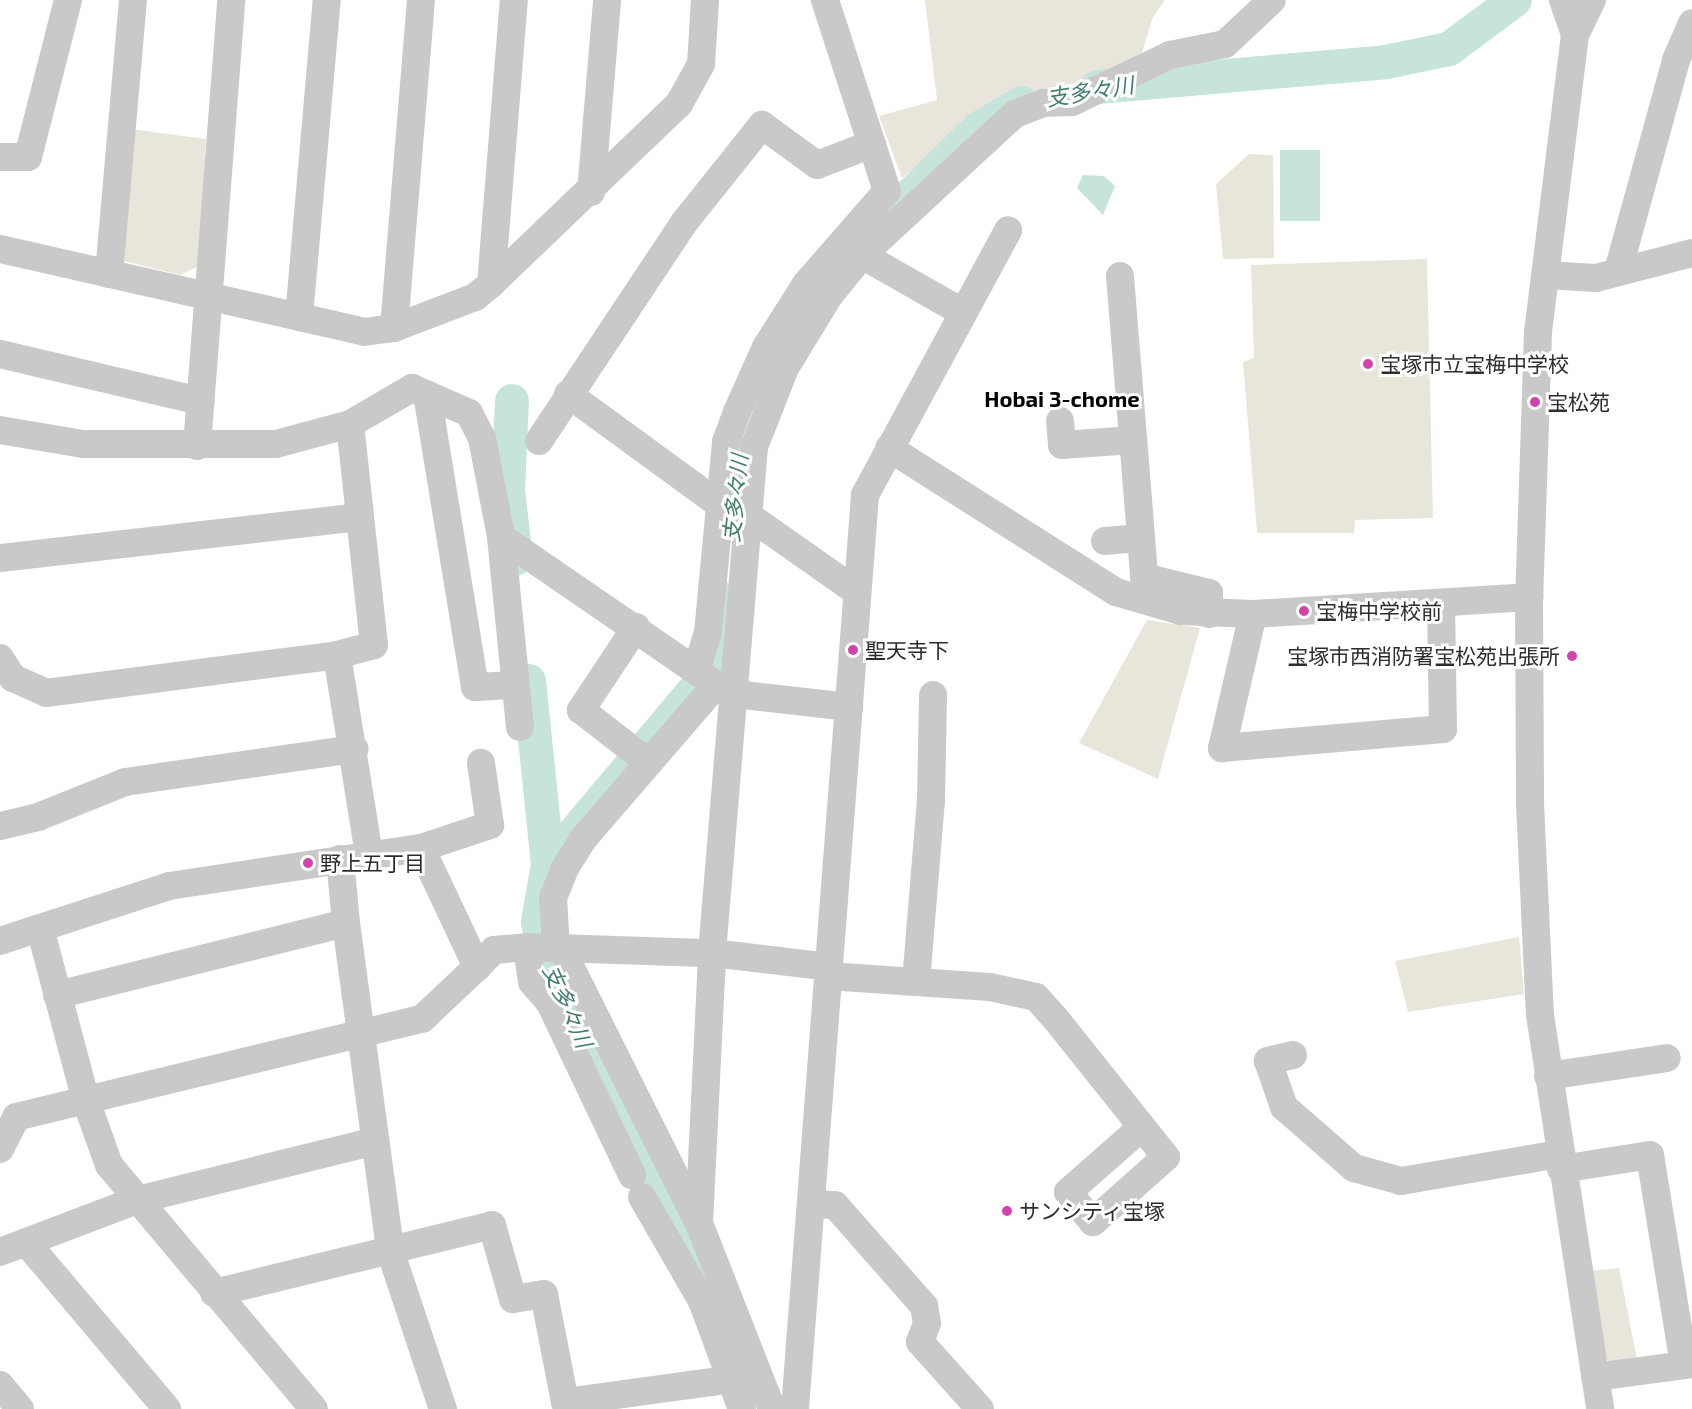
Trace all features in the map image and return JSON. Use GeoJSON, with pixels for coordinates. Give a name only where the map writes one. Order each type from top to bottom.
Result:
{"type":"FeatureCollection","features":[{"type":"Feature","properties":{"kind":"street"},"geometry":{"type":"LineString","coordinates":[[0,157],[28,157],[68,0]]}},
{"type":"Feature","properties":{"kind":"street"},"geometry":{"type":"LineString","coordinates":[[109,274],[133,0]]}},
{"type":"Feature","properties":{"kind":"street"},"geometry":{"type":"LineString","coordinates":[[197,446],[231,0]]}},
{"type":"Feature","properties":{"kind":"street"},"geometry":{"type":"LineString","coordinates":[[299,317],[327,0]]}},
{"type":"Feature","properties":{"kind":"street"},"geometry":{"type":"LineString","coordinates":[[394,328],[421,0]]}},
{"type":"Feature","properties":{"kind":"street"},"geometry":{"type":"LineString","coordinates":[[491,284],[514,0]]}},
{"type":"Feature","properties":{"kind":"street"},"geometry":{"type":"LineString","coordinates":[[591,192],[607,0]]}},
{"type":"Feature","properties":{"kind":"street"},"geometry":{"type":"LineString","coordinates":[[0,249],[364,332],[394,328],[475,297],[591,192],[694,83],[705,0]]}},
{"type":"Feature","properties":{"kind":"street"},"geometry":{"type":"LineString","coordinates":[[699,1224],[712,953],[716,682],[708,633],[726,442],[766,347],[806,284],[887,191],[825,0]]}},
{"type":"Feature","properties":{"kind":"street"},"geometry":{"type":"LineString","coordinates":[[742,1409],[702,1300],[638,1186],[550,1003],[532,982],[544,948],[554,898],[565,868],[716,682],[749,516],[754,447],[785,368],[829,296],[862,255],[1015,114],[1086,94],[1170,55],[1225,44],[1272,0]]}},
{"type":"Feature","properties":{"kind":"street"},"geometry":{"type":"LineString","coordinates":[[1563,0],[1575,35]]}},
{"type":"Feature","properties":{"kind":"street"},"geometry":{"type":"LineString","coordinates":[[1592,0],[1575,35],[1538,332],[1529,597],[1530,804],[1548,1076],[1600,1409]]}},
{"type":"Feature","properties":{"kind":"street"},"geometry":{"type":"LineString","coordinates":[[1618,271],[1684,62],[1692,23]]}},
{"type":"Feature","properties":{"kind":"street"},"geometry":{"type":"LineString","coordinates":[[539,441],[682,224],[762,125],[817,165],[872,144]]}},
{"type":"Feature","properties":{"kind":"street"},"geometry":{"type":"LineString","coordinates":[[857,226],[862,255]]}},
{"type":"Feature","properties":{"kind":"street"},"geometry":{"type":"LineString","coordinates":[[795,1409],[813,1204],[828,972],[865,495],[1008,230]]}},
{"type":"Feature","properties":{"kind":"street"},"geometry":{"type":"LineString","coordinates":[[1545,275],[1596,278],[1692,253]]}},
{"type":"Feature","properties":{"kind":"street"},"geometry":{"type":"LineString","coordinates":[[862,255],[962,312]]}},
{"type":"Feature","properties":{"kind":"street"},"geometry":{"type":"LineString","coordinates":[[1120,276],[1144,577],[1209,593],[1209,614]]}},
{"type":"Feature","properties":{"kind":"street"},"geometry":{"type":"LineString","coordinates":[[0,354],[201,401]]}},
{"type":"Feature","properties":{"kind":"street"},"geometry":{"type":"LineString","coordinates":[[0,430],[83,444],[197,446],[276,444],[351,424],[412,388],[469,413],[477,424],[501,537],[520,727]]}},
{"type":"Feature","properties":{"kind":"street"},"geometry":{"type":"LineString","coordinates":[[427,394],[475,687],[515,685]]}},
{"type":"Feature","properties":{"kind":"street"},"geometry":{"type":"LineString","coordinates":[[568,394],[720,505]]}},
{"type":"Feature","properties":{"kind":"street"},"geometry":{"type":"LineString","coordinates":[[1060,421],[1062,445],[1133,440]]}},
{"type":"Feature","properties":{"kind":"street"},"geometry":{"type":"LineString","coordinates":[[0,658],[13,678],[46,693],[338,655],[374,645],[351,424]]}},
{"type":"Feature","properties":{"kind":"street"},"geometry":{"type":"LineString","coordinates":[[889,448],[1116,592],[1209,614],[1253,614],[1529,597]]}},
{"type":"Feature","properties":{"kind":"street"},"geometry":{"type":"LineString","coordinates":[[749,516],[857,592]]}},
{"type":"Feature","properties":{"kind":"street"},"geometry":{"type":"LineString","coordinates":[[0,558],[359,517]]}},
{"type":"Feature","properties":{"kind":"street"},"geometry":{"type":"LineString","coordinates":[[501,537],[716,682],[849,707]]}},
{"type":"Feature","properties":{"kind":"street"},"geometry":{"type":"LineString","coordinates":[[1104,542],[1141,538]]}},
{"type":"Feature","properties":{"kind":"street"},"geometry":{"type":"LineString","coordinates":[[1253,614],[1222,748],[1443,729],[1441,603]]}},
{"type":"Feature","properties":{"kind":"street"},"geometry":{"type":"LineString","coordinates":[[636,627],[581,710],[649,763]]}},
{"type":"Feature","properties":{"kind":"street"},"geometry":{"type":"LineString","coordinates":[[338,655],[355,749],[369,855]]}},
{"type":"Feature","properties":{"kind":"street"},"geometry":{"type":"LineString","coordinates":[[915,982],[931,801],[933,694]]}},
{"type":"Feature","properties":{"kind":"street"},"geometry":{"type":"LineString","coordinates":[[0,826],[38,817],[125,782],[355,749]]}},
{"type":"Feature","properties":{"kind":"street"},"geometry":{"type":"LineString","coordinates":[[0,941],[169,886],[421,848],[490,825],[481,763]]}},
{"type":"Feature","properties":{"kind":"street"},"geometry":{"type":"LineString","coordinates":[[421,848],[477,967]]}},
{"type":"Feature","properties":{"kind":"street"},"geometry":{"type":"LineString","coordinates":[[340,859],[372,1142],[390,1250],[442,1409]]}},
{"type":"Feature","properties":{"kind":"street"},"geometry":{"type":"LineString","coordinates":[[57,995],[346,923]]}},
{"type":"Feature","properties":{"kind":"street"},"geometry":{"type":"LineString","coordinates":[[40,928],[86,1101],[109,1165],[214,1293],[314,1409]]}},
{"type":"Feature","properties":{"kind":"street"},"geometry":{"type":"LineString","coordinates":[[544,948],[699,1224],[772,1409]]}},
{"type":"Feature","properties":{"kind":"street"},"geometry":{"type":"LineString","coordinates":[[0,1149],[8,1114],[86,1101],[361,1032],[422,1019],[494,950],[544,948],[712,953],[828,972],[915,982],[990,987],[1036,997],[1142,1127]]}},
{"type":"Feature","properties":{"kind":"street"},"geometry":{"type":"LineString","coordinates":[[1293,1055],[1268,1061],[1284,1107],[1354,1168],[1401,1181],[1560,1161],[1650,1155],[1688,1364],[1595,1377]]}},
{"type":"Feature","properties":{"kind":"street"},"geometry":{"type":"LineString","coordinates":[[1548,1076],[1667,1058]]}},
{"type":"Feature","properties":{"kind":"street"},"geometry":{"type":"LineString","coordinates":[[167,1409],[13,1247],[136,1200],[372,1142]]}},
{"type":"Feature","properties":{"kind":"street"},"geometry":{"type":"LineString","coordinates":[[813,1204],[836,1205],[924,1306],[927,1323],[920,1342],[980,1409]]}},
{"type":"Feature","properties":{"kind":"street"},"geometry":{"type":"LineString","coordinates":[[214,1293],[492,1225],[513,1299],[544,1294],[565,1402],[732,1379]]}},
{"type":"Feature","properties":{"kind":"street"},"geometry":{"type":"LineString","coordinates":[[0,1385],[20,1409]]}},
{"type":"Feature","properties":{"kind":"shaded area"},"geometry":{"type":"Polygon","coordinates":[[[925,0],[1165,0],[1153,17],[1142,53],[1094,79],[996,99],[902,178],[879,116],[937,100],[925,0]]]}},
{"type":"Feature","properties":{"kind":"shaded area"},"geometry":{"type":"Polygon","coordinates":[[[131,129],[206,139],[199,266],[180,275],[120,260],[131,129]]]}},
{"type":"Feature","properties":{"kind":"shaded area"},"geometry":{"type":"Polygon","coordinates":[[[1280,150],[1320,150],[1320,221],[1280,221],[1280,150]]]}},
{"type":"Feature","properties":{"kind":"shaded area"},"geometry":{"type":"Polygon","coordinates":[[[1249,154],[1273,155],[1274,258],[1223,259],[1216,184],[1249,154]]]}},
{"type":"Feature","properties":{"kind":"shaded area"},"geometry":{"type":"Polygon","coordinates":[[[1083,175],[1104,176],[1115,186],[1103,215],[1077,188],[1083,175]]]}},
{"type":"Feature","properties":{"kind":"shaded area"},"geometry":{"type":"Polygon","coordinates":[[[1427,259],[1433,518],[1355,520],[1354,533],[1257,533],[1243,362],[1254,358],[1251,265],[1427,259]]]}},
{"type":"Feature","properties":{"kind":"shaded area"},"geometry":{"type":"Polygon","coordinates":[[[1147,620],[1200,628],[1158,779],[1079,743],[1147,620]]]}},
{"type":"Feature","properties":{"kind":"shaded area"},"geometry":{"type":"Polygon","coordinates":[[[1519,937],[1524,994],[1408,1012],[1395,961],[1519,937]]]}},
{"type":"Feature","properties":{"kind":"shaded area"},"geometry":{"type":"Polygon","coordinates":[[[1619,1268],[1637,1359],[1612,1363],[1601,1356],[1588,1271],[1619,1268]]]}},
{"type":"Feature","properties":{"kind":"waterway","name":"支多々川"},"geometry":{"type":"LineString","coordinates":[[1097,87],[1386,62],[1449,49],[1515,0]]}},
{"type":"Feature","properties":{"kind":"waterway","name":"支多々川"},"geometry":{"type":"LineString","coordinates":[[890,215],[979,128],[1022,103]]}},
{"type":"Feature","properties":{"kind":"waterway"},"geometry":{"type":"LineString","coordinates":[[512,401],[508,490],[516,559]]}},
{"type":"Feature","properties":{"kind":"waterway","name":"支多々川"},"geometry":{"type":"LineString","coordinates":[[717,1314],[699,1267],[550,978],[538,922],[548,864],[698,686],[718,653],[724,599]]}},
{"type":"Feature","properties":{"kind":"waterway"},"geometry":{"type":"LineString","coordinates":[[529,681],[548,864]]}},
{"type":"Feature","properties":{"kind":"place","name":"宝塚市立宝梅中学校"},"geometry":{"type":"Point","coordinates":[1368,364]}},
{"type":"Feature","properties":{"kind":"place","name":"宝松苑"},"geometry":{"type":"Point","coordinates":[1535,402]}},
{"type":"Feature","properties":{"kind":"place","name":"宝梅中学校前"},"geometry":{"type":"Point","coordinates":[1304,611]}},
{"type":"Feature","properties":{"kind":"place","name":"聖天寺下"},"geometry":{"type":"Point","coordinates":[853,650]}},
{"type":"Feature","properties":{"kind":"place","name":"宝塚市西消防署宝松苑出張所"},"geometry":{"type":"Point","coordinates":[1572,656]}},
{"type":"Feature","properties":{"kind":"place","name":"野上五丁目"},"geometry":{"type":"Point","coordinates":[308,863]}},
{"type":"Feature","properties":{"kind":"place","name":"サンシティ宝塚"},"geometry":{"type":"Point","coordinates":[1007,1211]}},
{"type":"Feature","properties":{"kind":"district","name":"Hobai 3-chome"},"geometry":{"type":"Point","coordinates":[1062,399]}}]}
